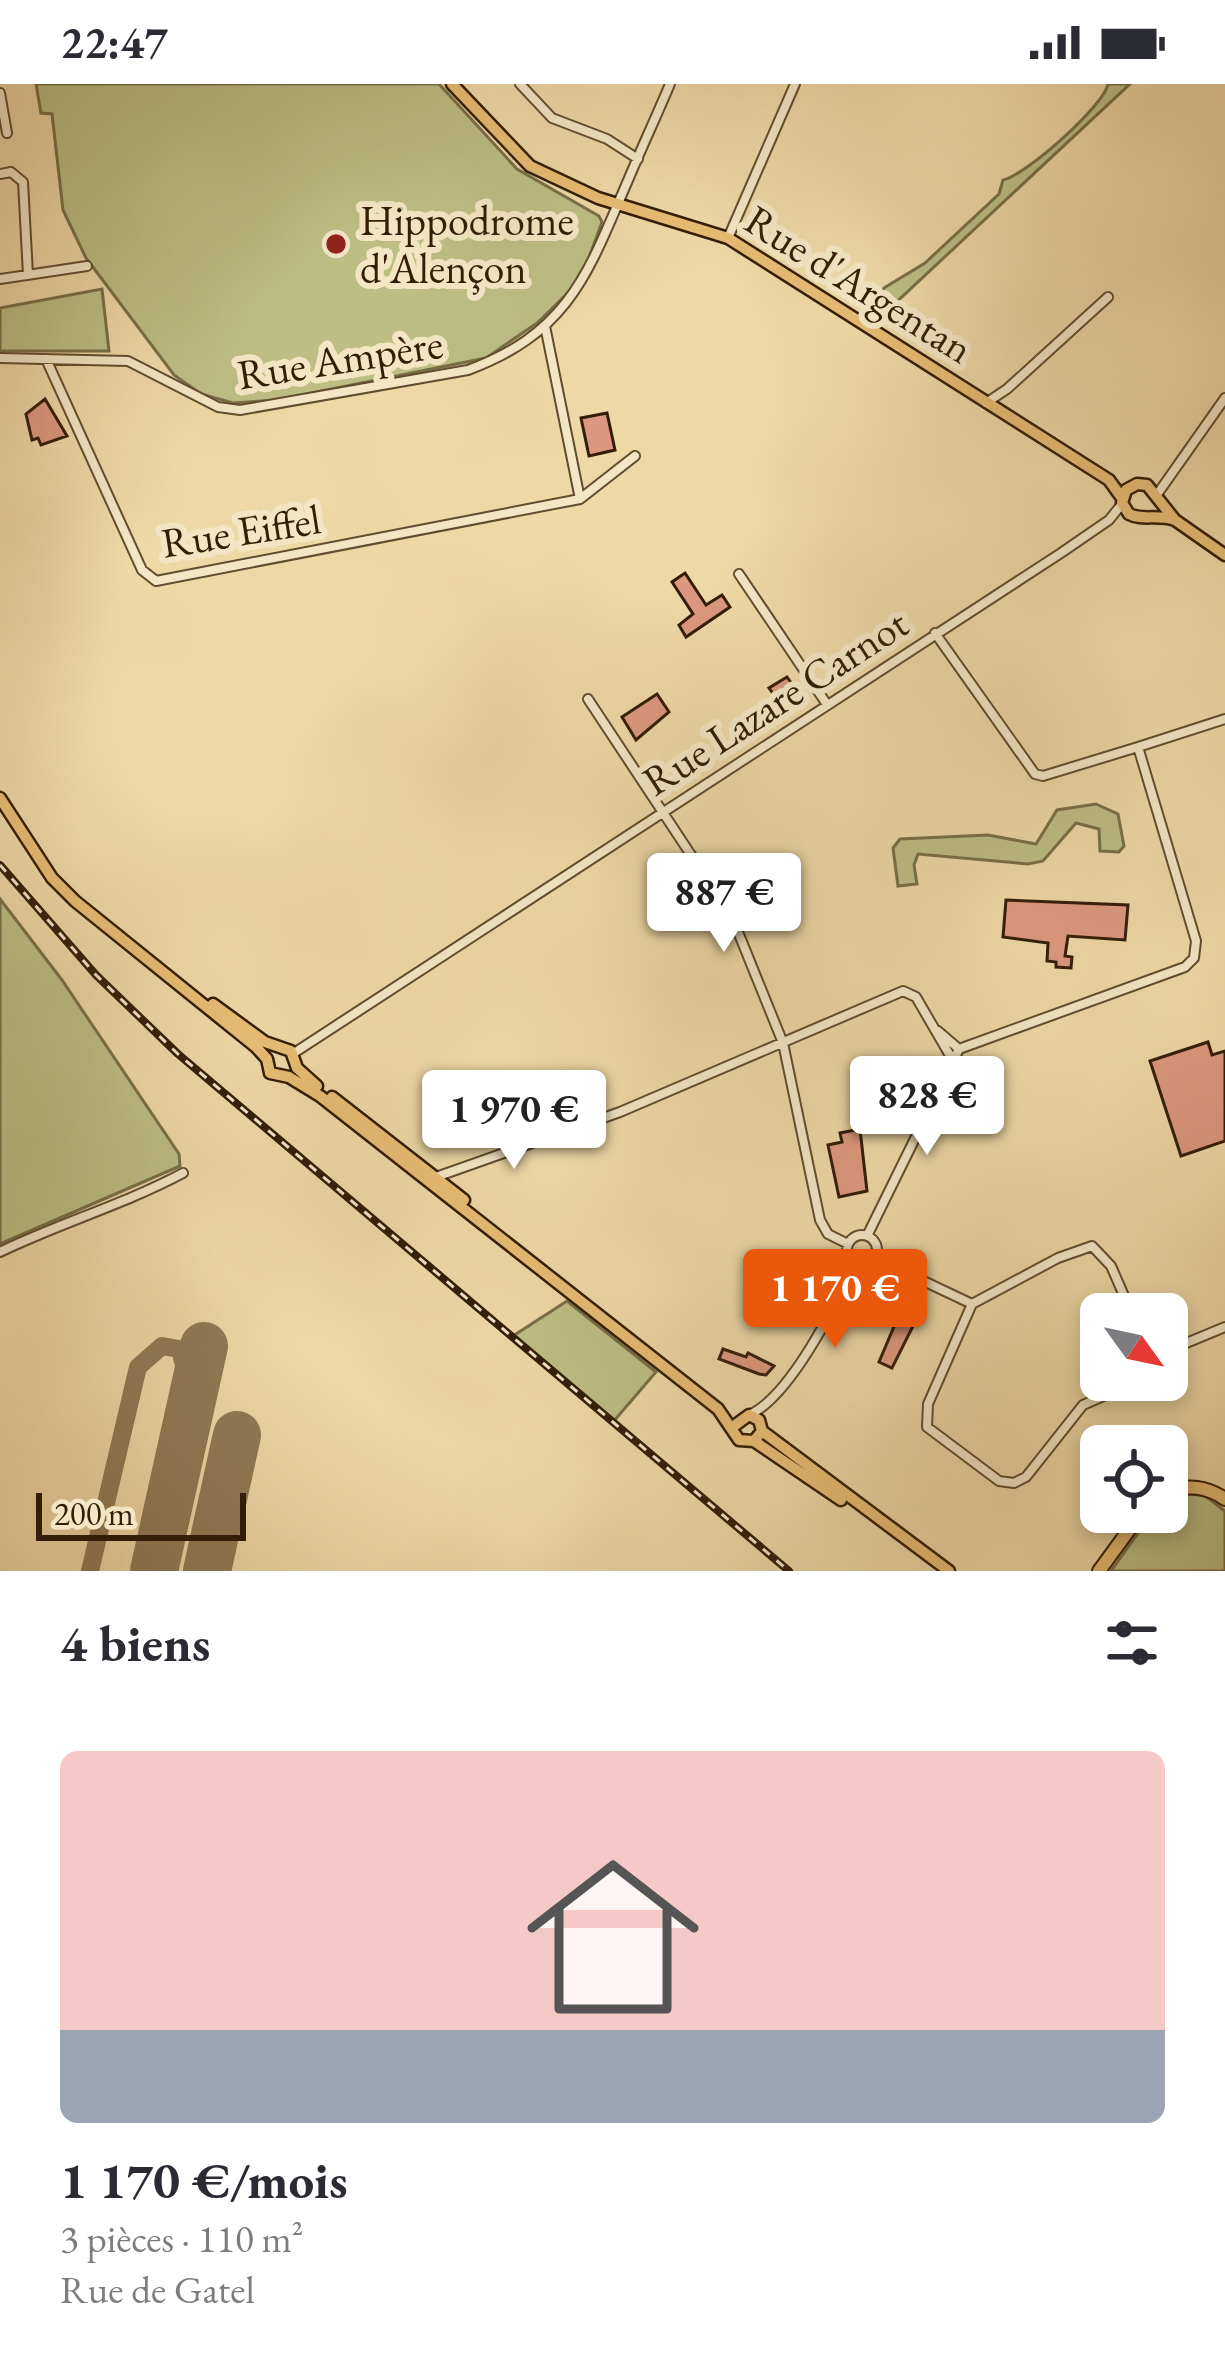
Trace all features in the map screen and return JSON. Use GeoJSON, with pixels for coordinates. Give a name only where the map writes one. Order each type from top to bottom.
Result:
{"type":"FeatureCollection","features":[{"type":"Feature","properties":{"kind":"highway"},"geometry":{"type":"LineString","coordinates":[[1188,1481],[1225,1484]]}},
{"type":"Feature","properties":{"kind":"highway"},"geometry":{"type":"LineString","coordinates":[[1188,1489],[1211,1490],[1225,1499]]}},
{"type":"Feature","properties":{"kind":"highway"},"geometry":{"type":"LineString","coordinates":[[1096,1571],[1124,1533]]}},
{"type":"Feature","properties":{"kind":"main road","name":"Rue d'Argentan"},"geometry":{"type":"LineString","coordinates":[[452,84],[530,166],[555,181],[728,238],[1109,480],[1137,484]]}},
{"type":"Feature","properties":{"kind":"main road","name":"Rue d'Argentan"},"geometry":{"type":"LineString","coordinates":[[1109,480],[1134,517]]}},
{"type":"Feature","properties":{"kind":"main road"},"geometry":{"type":"LineString","coordinates":[[1122,501],[1137,484],[1154,504],[1225,555]]}},
{"type":"Feature","properties":{"kind":"main road"},"geometry":{"type":"LineString","coordinates":[[1134,517],[1154,504]]}},
{"type":"Feature","properties":{"kind":"main road"},"geometry":{"type":"LineString","coordinates":[[0,798],[52,878],[75,902],[267,1059],[274,1077],[293,1072]]}},
{"type":"Feature","properties":{"kind":"main road"},"geometry":{"type":"LineString","coordinates":[[75,902],[279,1048],[294,1053],[293,1072]]}},
{"type":"Feature","properties":{"kind":"main road"},"geometry":{"type":"LineString","coordinates":[[267,1059],[279,1048]]}},
{"type":"Feature","properties":{"kind":"main road"},"geometry":{"type":"LineString","coordinates":[[293,1072],[741,1419],[949,1571]]}},
{"type":"Feature","properties":{"kind":"main road"},"geometry":{"type":"LineString","coordinates":[[741,1419],[739,1440],[759,1432]]}},
{"type":"Feature","properties":{"kind":"main road"},"geometry":{"type":"LineString","coordinates":[[759,1432],[939,1571]]}},
{"type":"Feature","properties":{"kind":"street"},"geometry":{"type":"LineString","coordinates":[[520,84],[552,118],[607,139],[638,159]]}},
{"type":"Feature","properties":{"kind":"street","name":"Rue Ampère"},"geometry":{"type":"LineString","coordinates":[[0,358],[128,361],[218,407],[256,409],[468,370],[496,360],[545,326],[579,289],[670,84]]}},
{"type":"Feature","properties":{"kind":"street"},"geometry":{"type":"LineString","coordinates":[[728,238],[795,84]]}},
{"type":"Feature","properties":{"kind":"street"},"geometry":{"type":"LineString","coordinates":[[0,93],[7,133]]}},
{"type":"Feature","properties":{"kind":"street"},"geometry":{"type":"LineString","coordinates":[[0,174],[11,172],[22,182],[28,275]]}},
{"type":"Feature","properties":{"kind":"street"},"geometry":{"type":"LineString","coordinates":[[0,279],[87,266]]}},
{"type":"Feature","properties":{"kind":"street"},"geometry":{"type":"LineString","coordinates":[[992,406],[1108,297]]}},
{"type":"Feature","properties":{"kind":"street"},"geometry":{"type":"LineString","coordinates":[[545,326],[580,500],[634,456]]}},
{"type":"Feature","properties":{"kind":"street","name":"Rue Eiffel"},"geometry":{"type":"LineString","coordinates":[[46,359],[142,570],[156,581],[580,500]]}},
{"type":"Feature","properties":{"kind":"street"},"geometry":{"type":"LineString","coordinates":[[1154,504],[1225,398]]}},
{"type":"Feature","properties":{"kind":"street"},"geometry":{"type":"LineString","coordinates":[[1137,484],[1172,472]]}},
{"type":"Feature","properties":{"kind":"street","name":"Rue Lazare Carnot"},"geometry":{"type":"LineString","coordinates":[[294,1053],[1108,520],[1122,501]]}},
{"type":"Feature","properties":{"kind":"street","name":"Rue Lazare Carnot"},"geometry":{"type":"LineString","coordinates":[[1108,520],[1134,517]]}},
{"type":"Feature","properties":{"kind":"street"},"geometry":{"type":"LineString","coordinates":[[739,574],[826,703]]}},
{"type":"Feature","properties":{"kind":"street"},"geometry":{"type":"LineString","coordinates":[[935,633],[1035,774],[1043,776],[1225,719]]}},
{"type":"Feature","properties":{"kind":"street"},"geometry":{"type":"LineString","coordinates":[[588,699],[732,917],[783,1043],[820,1220],[828,1234],[848,1244]]}},
{"type":"Feature","properties":{"kind":"street"},"geometry":{"type":"LineString","coordinates":[[867,1236],[959,1049],[1185,967],[1195,958],[1196,940],[1138,747]]}},
{"type":"Feature","properties":{"kind":"street"},"geometry":{"type":"LineString","coordinates":[[434,1179],[620,1112],[903,991],[916,997],[952,1059]]}},
{"type":"Feature","properties":{"kind":"street"},"geometry":{"type":"LineString","coordinates":[[932,1026],[959,1049]]}},
{"type":"Feature","properties":{"kind":"street"},"geometry":{"type":"LineString","coordinates":[[0,1252],[63,1222],[143,1194],[183,1172]]}},
{"type":"Feature","properties":{"kind":"street"},"geometry":{"type":"LineString","coordinates":[[858,1235],[867,1236],[877,1246],[874,1258],[865,1265],[855,1264],[847,1254],[848,1244],[858,1235]]}},
{"type":"Feature","properties":{"kind":"street"},"geometry":{"type":"LineString","coordinates":[[1092,1401],[1083,1405],[1026,1477],[1014,1483],[999,1481],[927,1427],[928,1404],[972,1304],[1058,1258],[1092,1246],[1111,1266],[1123,1293]]}},
{"type":"Feature","properties":{"kind":"street"},"geometry":{"type":"LineString","coordinates":[[874,1258],[972,1304]]}},
{"type":"Feature","properties":{"kind":"street"},"geometry":{"type":"LineString","coordinates":[[741,1419],[764,1407],[828,1322],[855,1264]]}},
{"type":"Feature","properties":{"kind":"street"},"geometry":{"type":"LineString","coordinates":[[1188,1342],[1225,1327]]}},
{"type":"Feature","properties":{"kind":"street"},"geometry":{"type":"LineString","coordinates":[[759,1432],[764,1407]]}},
{"type":"Feature","properties":{"kind":"green space","name":"Hippodrome d'Alençon"},"geometry":{"type":"Polygon","coordinates":[[[36,84],[439,84],[517,169],[602,222],[581,280],[537,323],[486,358],[277,400],[233,403],[201,394],[174,375],[86,258],[63,210],[52,114],[41,113],[36,84]]]}},
{"type":"Feature","properties":{"kind":"green space"},"geometry":{"type":"Polygon","coordinates":[[[1108,84],[1130,84],[875,322],[864,315],[878,306],[884,288],[925,263],[999,194],[1003,180],[1063,138],[1093,108],[1108,84]]]}},
{"type":"Feature","properties":{"kind":"green space"},"geometry":{"type":"Polygon","coordinates":[[[102,289],[109,351],[0,351],[0,308],[102,289]]]}},
{"type":"Feature","properties":{"kind":"green space"},"geometry":{"type":"Polygon","coordinates":[[[1096,804],[1118,814],[1124,846],[1119,852],[1100,851],[1099,829],[1076,823],[1043,861],[1028,864],[918,854],[914,865],[917,884],[898,886],[893,848],[900,839],[988,835],[1036,844],[1057,810],[1096,804]]]}},
{"type":"Feature","properties":{"kind":"green space"},"geometry":{"type":"Polygon","coordinates":[[[0,899],[62,980],[179,1154],[180,1166],[0,1244],[0,899]]]}},
{"type":"Feature","properties":{"kind":"green space"},"geometry":{"type":"Polygon","coordinates":[[[567,1301],[656,1372],[614,1421],[513,1336],[567,1301]]]}},
{"type":"Feature","properties":{"kind":"green space"},"geometry":{"type":"Polygon","coordinates":[[[1188,1494],[1204,1495],[1225,1511],[1225,1571],[1111,1571],[1138,1533],[1188,1533],[1188,1494]]]}},
{"type":"Feature","properties":{"kind":"building"},"geometry":{"type":"Polygon","coordinates":[[[45,399],[67,436],[41,445],[38,438],[32,440],[26,414],[45,399]]]}},
{"type":"Feature","properties":{"kind":"building"},"geometry":{"type":"Polygon","coordinates":[[[607,413],[615,450],[589,456],[581,418],[607,413]]]}},
{"type":"Feature","properties":{"kind":"building"},"geometry":{"type":"Polygon","coordinates":[[[685,573],[706,605],[722,595],[730,607],[686,637],[679,625],[693,614],[672,582],[685,573]]]}},
{"type":"Feature","properties":{"kind":"building"},"geometry":{"type":"Polygon","coordinates":[[[787,677],[802,698],[764,723],[756,710],[779,702],[769,688],[787,677]]]}},
{"type":"Feature","properties":{"kind":"building"},"geometry":{"type":"Polygon","coordinates":[[[657,694],[669,712],[636,740],[622,717],[657,694]]]}},
{"type":"Feature","properties":{"kind":"building"},"geometry":{"type":"Polygon","coordinates":[[[1006,900],[1128,905],[1125,940],[1068,936],[1065,956],[1072,957],[1071,968],[1056,967],[1056,962],[1047,961],[1048,943],[1003,937],[1006,900]]]}},
{"type":"Feature","properties":{"kind":"building"},"geometry":{"type":"Polygon","coordinates":[[[1208,1042],[1212,1055],[1225,1051],[1225,1141],[1181,1156],[1150,1061],[1208,1042]]]}},
{"type":"Feature","properties":{"kind":"building"},"geometry":{"type":"Polygon","coordinates":[[[860,1129],[867,1191],[839,1197],[828,1145],[842,1142],[840,1133],[860,1129]]]}},
{"type":"Feature","properties":{"kind":"building"},"geometry":{"type":"Polygon","coordinates":[[[879,1274],[893,1282],[871,1322],[857,1312],[867,1291],[864,1285],[879,1274]]]}},
{"type":"Feature","properties":{"kind":"building"},"geometry":{"type":"Polygon","coordinates":[[[907,1296],[924,1304],[892,1368],[879,1362],[907,1296]]]}},
{"type":"Feature","properties":{"kind":"building"},"geometry":{"type":"Polygon","coordinates":[[[723,1349],[746,1357],[748,1353],[774,1366],[766,1375],[759,1374],[719,1359],[723,1349]]]}},
{"type":"Feature","properties":{"kind":"taxiway"},"geometry":{"type":"LineString","coordinates":[[90,1571],[138,1367],[162,1346],[202,1353]]}},
{"type":"Feature","properties":{"kind":"taxiway"},"geometry":{"type":"LineString","coordinates":[[193,1392],[182,1358],[187,1350],[198,1350]]}},
{"type":"Feature","properties":{"kind":"runway"},"geometry":{"type":"LineString","coordinates":[[154,1571],[204,1346]]}},
{"type":"Feature","properties":{"kind":"runway"},"geometry":{"type":"LineString","coordinates":[[207,1571],[237,1435]]}},
{"type":"Feature","properties":{"kind":"railway"},"geometry":{"type":"LineString","coordinates":[[0,865],[96,975],[178,1054],[789,1571]]}},
{"type":"Feature","properties":{"kind":"place","name":"Hippodrome d'Alençon"},"geometry":{"type":"Point","coordinates":[336,244]}}]}
